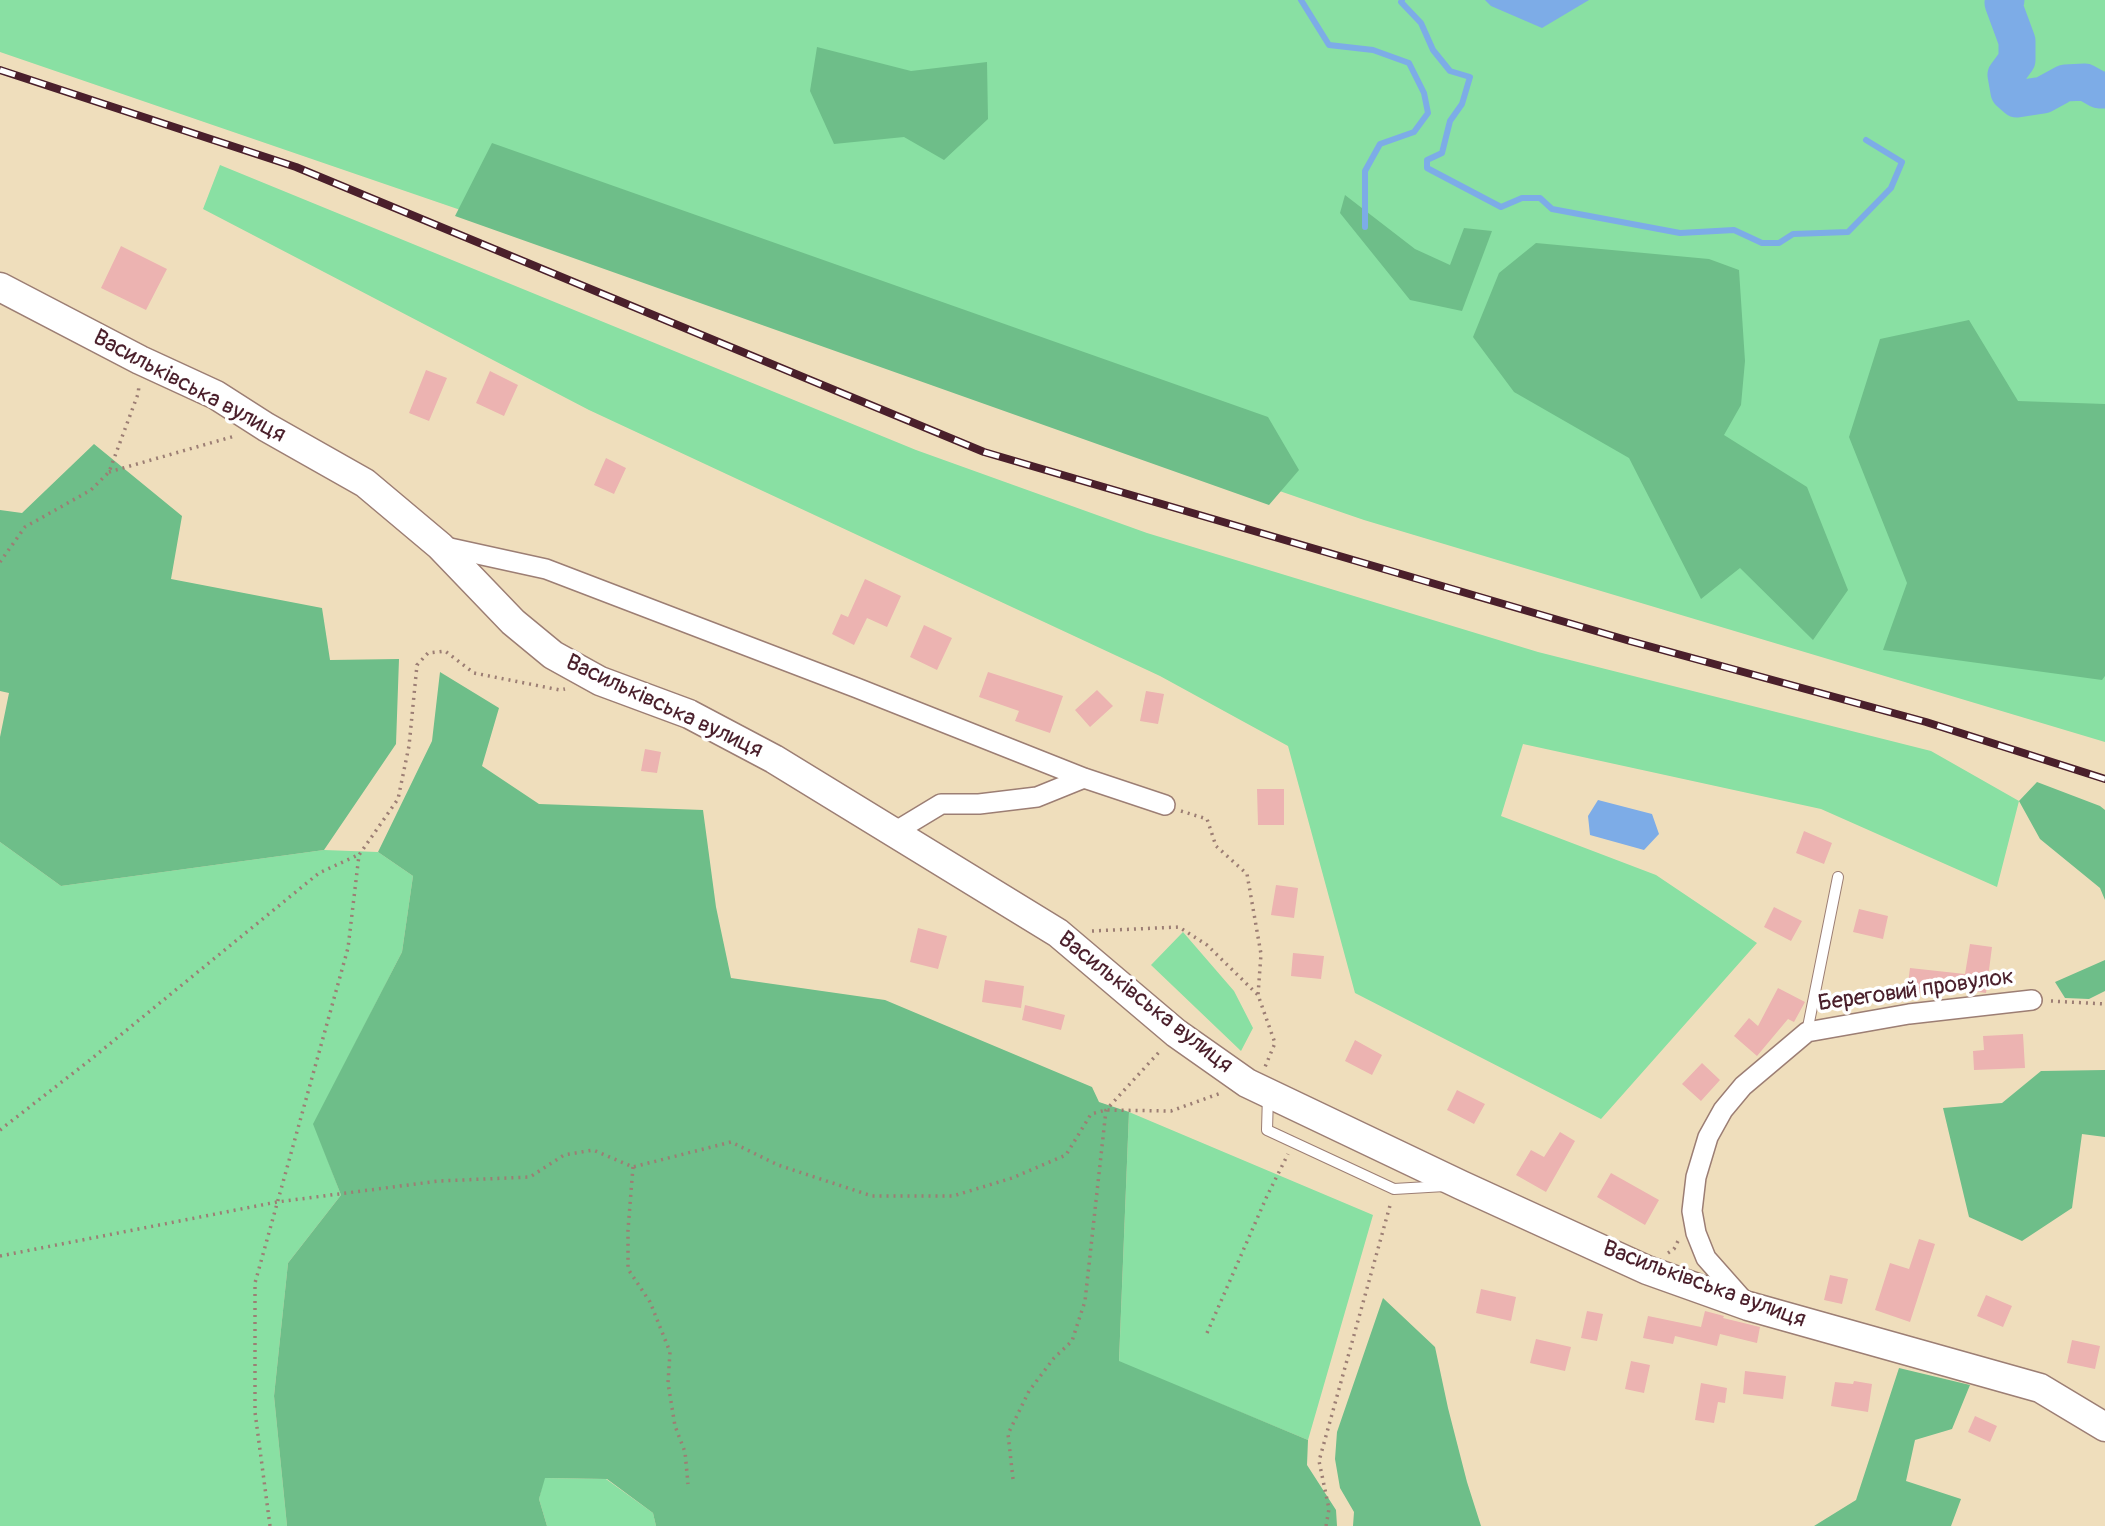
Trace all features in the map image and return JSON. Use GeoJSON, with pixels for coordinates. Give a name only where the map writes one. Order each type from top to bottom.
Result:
{"type":"FeatureCollection","features":[{"type":"Feature","properties":{"kind":"street","name":"Васильківська вулиця"},"geometry":{"type":"LineString","coordinates":[[0,287],[140,360],[216,395],[266,427],[365,483],[440,546],[513,622],[554,655],[600,681],[689,714],[774,759],[1058,933],[1176,1033],[1257,1089],[1647,1270],[1748,1306],[2040,1388],[2105,1427]]}},
{"type":"Feature","properties":{"kind":"street","name":"Васильківська вулиця"},"geometry":{"type":"LineString","coordinates":[[440,546],[547,569],[1084,778],[1165,806]]}},
{"type":"Feature","properties":{"kind":"street"},"geometry":{"type":"LineString","coordinates":[[893,833],[941,804],[979,804],[1037,797],[1084,778]]}},
{"type":"Feature","properties":{"kind":"street","name":"Береговий провулок"},"geometry":{"type":"LineString","coordinates":[[1748,1306],[1706,1258],[1696,1233],[1692,1211],[1696,1177],[1708,1137],[1723,1110],[1744,1086],[1807,1032],[1909,1014],[2032,1000]]}},
{"type":"Feature","properties":{"kind":"lane"},"geometry":{"type":"LineString","coordinates":[[1807,1032],[1838,877]]}},
{"type":"Feature","properties":{"kind":"lane"},"geometry":{"type":"LineString","coordinates":[[1257,1089],[1267,1130],[1294,1143],[1394,1189],[1461,1185]]}},
{"type":"Feature","properties":{"kind":"path"},"geometry":{"type":"LineString","coordinates":[[0,562],[25,527],[90,490],[109,472],[138,394],[140,360]]}},
{"type":"Feature","properties":{"kind":"path"},"geometry":{"type":"LineString","coordinates":[[109,472],[266,427]]}},
{"type":"Feature","properties":{"kind":"path"},"geometry":{"type":"LineString","coordinates":[[270,1526],[256,1412],[255,1283],[348,948],[359,855],[398,799],[409,746],[417,665],[428,653],[444,651],[474,673],[560,690],[600,681]]}},
{"type":"Feature","properties":{"kind":"path"},"geometry":{"type":"LineString","coordinates":[[0,1256],[277,1202],[439,1181],[530,1177],[564,1155],[593,1150],[632,1167],[731,1142],[778,1165],[872,1196],[953,1196],[1012,1178],[1066,1155],[1091,1114],[1106,1110],[1171,1111],[1257,1089],[1275,1042],[1258,995],[1261,954],[1247,874],[1216,846],[1207,819],[1165,806]]}},
{"type":"Feature","properties":{"kind":"path"},"geometry":{"type":"LineString","coordinates":[[0,1130],[319,873],[359,855]]}},
{"type":"Feature","properties":{"kind":"path"},"geometry":{"type":"LineString","coordinates":[[1058,933],[1179,927],[1207,945],[1258,995]]}},
{"type":"Feature","properties":{"kind":"path"},"geometry":{"type":"LineString","coordinates":[[2032,1000],[2105,1004]]}},
{"type":"Feature","properties":{"kind":"path"},"geometry":{"type":"LineString","coordinates":[[1013,1479],[1008,1434],[1029,1391],[1054,1358],[1072,1341],[1085,1301],[1106,1110],[1176,1033]]}},
{"type":"Feature","properties":{"kind":"path"},"geometry":{"type":"LineString","coordinates":[[1207,1333],[1267,1196],[1294,1143]]}},
{"type":"Feature","properties":{"kind":"path"},"geometry":{"type":"LineString","coordinates":[[632,1167],[628,1269],[650,1302],[670,1352],[668,1383],[675,1426],[685,1452],[688,1484]]}},
{"type":"Feature","properties":{"kind":"path"},"geometry":{"type":"LineString","coordinates":[[1326,1526],[1329,1509],[1320,1461],[1394,1189]]}},
{"type":"Feature","properties":{"kind":"path"},"geometry":{"type":"LineString","coordinates":[[1647,1270],[1674,1249],[1692,1211]]}},
{"type":"Feature","properties":{"kind":"green space"},"geometry":{"type":"Polygon","coordinates":[[[0,0],[2105,0],[2105,742],[1364,520],[0,52],[0,0]]]}},
{"type":"Feature","properties":{"kind":"green space"},"geometry":{"type":"Polygon","coordinates":[[[817,47],[911,71],[987,62],[988,119],[944,160],[904,137],[834,144],[810,91],[817,47]]]}},
{"type":"Feature","properties":{"kind":"green space"},"geometry":{"type":"Polygon","coordinates":[[[492,143],[1268,417],[1299,470],[1269,505],[455,216],[492,143]]]}},
{"type":"Feature","properties":{"kind":"green space"},"geometry":{"type":"Polygon","coordinates":[[[220,165],[916,450],[1147,533],[1538,652],[1931,751],[2019,801],[1997,887],[1821,809],[1523,744],[1501,816],[1656,875],[1757,943],[1601,1119],[1355,993],[1288,746],[1160,676],[589,410],[203,209],[220,165]]]}},
{"type":"Feature","properties":{"kind":"green space"},"geometry":{"type":"Polygon","coordinates":[[[1345,195],[1415,249],[1450,265],[1464,228],[1492,231],[1462,311],[1410,300],[1340,213],[1345,195]]]}},
{"type":"Feature","properties":{"kind":"green space"},"geometry":{"type":"Polygon","coordinates":[[[1536,243],[1709,259],[1739,270],[1745,361],[1741,405],[1724,435],[1807,487],[1848,590],[1813,640],[1740,568],[1701,599],[1629,458],[1514,392],[1473,337],[1499,273],[1536,243]]]}},
{"type":"Feature","properties":{"kind":"green space"},"geometry":{"type":"Polygon","coordinates":[[[1969,320],[2018,401],[2105,404],[2105,676],[2102,680],[1883,650],[1907,583],[1849,437],[1880,339],[1969,320]]]}},
{"type":"Feature","properties":{"kind":"green space"},"geometry":{"type":"Polygon","coordinates":[[[94,444],[182,516],[171,579],[322,608],[330,660],[399,659],[396,744],[324,850],[61,886],[0,842],[0,737],[9,693],[0,691],[0,510],[22,513],[94,444]]]}},
{"type":"Feature","properties":{"kind":"green space"},"geometry":{"type":"Polygon","coordinates":[[[440,672],[499,708],[482,766],[539,804],[703,810],[716,907],[731,978],[885,1000],[1092,1087],[1099,1102],[1129,1112],[1119,1361],[1308,1440],[1307,1465],[1336,1510],[1337,1526],[656,1526],[653,1513],[607,1479],[545,1478],[539,1499],[547,1526],[287,1526],[274,1396],[288,1263],[341,1195],[313,1124],[402,952],[413,876],[378,852],[432,741],[440,672]]]}},
{"type":"Feature","properties":{"kind":"green space"},"geometry":{"type":"Polygon","coordinates":[[[2037,782],[2105,810],[2105,900],[2100,888],[2040,839],[2019,801],[2037,782]]]}},
{"type":"Feature","properties":{"kind":"green space"},"geometry":{"type":"Polygon","coordinates":[[[0,842],[61,886],[324,850],[378,852],[413,876],[402,952],[314,1124],[341,1195],[288,1263],[274,1396],[287,1526],[0,1526],[0,842]]]}},
{"type":"Feature","properties":{"kind":"green space"},"geometry":{"type":"Polygon","coordinates":[[[1183,932],[1234,991],[1253,1028],[1241,1051],[1151,965],[1183,932]]]}},
{"type":"Feature","properties":{"kind":"green space"},"geometry":{"type":"Polygon","coordinates":[[[2105,960],[2105,991],[2089,999],[2065,998],[2055,982],[2105,960]]]}},
{"type":"Feature","properties":{"kind":"green space"},"geometry":{"type":"Polygon","coordinates":[[[2105,1070],[2105,1137],[2082,1134],[2072,1208],[2022,1241],[1969,1217],[1943,1108],[2002,1103],[2041,1071],[2105,1070]]]}},
{"type":"Feature","properties":{"kind":"green space"},"geometry":{"type":"Polygon","coordinates":[[[1129,1112],[1373,1215],[1308,1440],[1119,1362],[1129,1112]]]}},
{"type":"Feature","properties":{"kind":"green space"},"geometry":{"type":"Polygon","coordinates":[[[1383,1298],[1435,1347],[1467,1482],[1481,1526],[1353,1526],[1354,1512],[1340,1488],[1335,1459],[1337,1432],[1383,1298]]]}},
{"type":"Feature","properties":{"kind":"green space"},"geometry":{"type":"Polygon","coordinates":[[[1899,1368],[1970,1385],[1952,1429],[1915,1440],[1906,1481],[1961,1499],[1951,1526],[1814,1526],[1856,1500],[1899,1368]]]}},
{"type":"Feature","properties":{"kind":"green space"},"geometry":{"type":"Polygon","coordinates":[[[544,1478],[606,1479],[653,1513],[656,1526],[547,1526],[539,1499],[544,1478]]]}},
{"type":"Feature","properties":{"kind":"water"},"geometry":{"type":"Polygon","coordinates":[[[1485,0],[1589,0],[1542,28],[1491,6],[1485,0]]]}},
{"type":"Feature","properties":{"kind":"water"},"geometry":{"type":"Polygon","coordinates":[[[1598,800],[1652,814],[1659,834],[1644,850],[1590,835],[1588,816],[1598,800]]]}},
{"type":"Feature","properties":{"kind":"building"},"geometry":{"type":"Polygon","coordinates":[[[121,246],[167,269],[146,310],[101,288],[121,246]]]}},
{"type":"Feature","properties":{"kind":"building"},"geometry":{"type":"Polygon","coordinates":[[[426,370],[447,378],[429,421],[409,413],[426,370]]]}},
{"type":"Feature","properties":{"kind":"building"},"geometry":{"type":"Polygon","coordinates":[[[490,371],[518,385],[504,416],[476,403],[490,371]]]}},
{"type":"Feature","properties":{"kind":"building"},"geometry":{"type":"Polygon","coordinates":[[[606,458],[626,468],[614,494],[594,485],[606,458]]]}},
{"type":"Feature","properties":{"kind":"building"},"geometry":{"type":"Polygon","coordinates":[[[865,579],[901,596],[887,627],[867,618],[854,645],[832,634],[841,614],[848,617],[865,579]]]}},
{"type":"Feature","properties":{"kind":"building"},"geometry":{"type":"Polygon","coordinates":[[[924,625],[952,638],[937,670],[910,657],[924,625]]]}},
{"type":"Feature","properties":{"kind":"building"},"geometry":{"type":"Polygon","coordinates":[[[988,672],[1063,696],[1050,733],[1015,721],[1019,711],[979,697],[988,672]]]}},
{"type":"Feature","properties":{"kind":"building"},"geometry":{"type":"Polygon","coordinates":[[[1097,690],[1113,706],[1090,727],[1075,710],[1097,690]]]}},
{"type":"Feature","properties":{"kind":"building"},"geometry":{"type":"Polygon","coordinates":[[[1146,691],[1164,694],[1158,724],[1140,721],[1146,691]]]}},
{"type":"Feature","properties":{"kind":"building"},"geometry":{"type":"Polygon","coordinates":[[[645,749],[661,752],[657,773],[641,771],[645,749]]]}},
{"type":"Feature","properties":{"kind":"building"},"geometry":{"type":"Polygon","coordinates":[[[1257,789],[1284,789],[1284,825],[1258,825],[1257,789]]]}},
{"type":"Feature","properties":{"kind":"building"},"geometry":{"type":"Polygon","coordinates":[[[1804,831],[1832,843],[1824,864],[1796,853],[1804,831]]]}},
{"type":"Feature","properties":{"kind":"building"},"geometry":{"type":"Polygon","coordinates":[[[1276,885],[1298,888],[1294,918],[1271,915],[1276,885]]]}},
{"type":"Feature","properties":{"kind":"building"},"geometry":{"type":"Polygon","coordinates":[[[1774,907],[1802,921],[1791,941],[1764,927],[1774,907]]]}},
{"type":"Feature","properties":{"kind":"building"},"geometry":{"type":"Polygon","coordinates":[[[1859,909],[1888,916],[1883,939],[1853,932],[1859,909]]]}},
{"type":"Feature","properties":{"kind":"building"},"geometry":{"type":"Polygon","coordinates":[[[918,928],[947,936],[938,969],[910,962],[918,928]]]}},
{"type":"Feature","properties":{"kind":"building"},"geometry":{"type":"Polygon","coordinates":[[[1970,944],[1992,947],[1986,993],[1938,986],[1937,995],[1907,991],[1910,968],[1965,974],[1970,944]]]}},
{"type":"Feature","properties":{"kind":"building"},"geometry":{"type":"Polygon","coordinates":[[[1293,953],[1324,956],[1321,979],[1291,976],[1293,953]]]}},
{"type":"Feature","properties":{"kind":"building"},"geometry":{"type":"Polygon","coordinates":[[[985,980],[1024,986],[1021,1008],[982,1002],[985,980]]]}},
{"type":"Feature","properties":{"kind":"building"},"geometry":{"type":"Polygon","coordinates":[[[1778,988],[1805,1002],[1794,1022],[1788,1019],[1757,1056],[1734,1036],[1749,1018],[1758,1026],[1778,988]]]}},
{"type":"Feature","properties":{"kind":"building"},"geometry":{"type":"Polygon","coordinates":[[[1025,1005],[1065,1015],[1061,1030],[1022,1020],[1025,1005]]]}},
{"type":"Feature","properties":{"kind":"building"},"geometry":{"type":"Polygon","coordinates":[[[2023,1034],[2025,1068],[1974,1070],[1973,1051],[1984,1050],[1983,1036],[2023,1034]]]}},
{"type":"Feature","properties":{"kind":"building"},"geometry":{"type":"Polygon","coordinates":[[[1355,1040],[1382,1055],[1372,1075],[1345,1061],[1355,1040]]]}},
{"type":"Feature","properties":{"kind":"building"},"geometry":{"type":"Polygon","coordinates":[[[1702,1063],[1720,1080],[1701,1101],[1682,1084],[1702,1063]]]}},
{"type":"Feature","properties":{"kind":"building"},"geometry":{"type":"Polygon","coordinates":[[[1457,1090],[1485,1104],[1474,1124],[1447,1110],[1457,1090]]]}},
{"type":"Feature","properties":{"kind":"building"},"geometry":{"type":"Polygon","coordinates":[[[1560,1132],[1575,1141],[1546,1192],[1516,1175],[1531,1150],[1544,1157],[1560,1132]]]}},
{"type":"Feature","properties":{"kind":"building"},"geometry":{"type":"Polygon","coordinates":[[[1611,1173],[1659,1200],[1645,1225],[1597,1197],[1611,1173]]]}},
{"type":"Feature","properties":{"kind":"building"},"geometry":{"type":"Polygon","coordinates":[[[1919,1239],[1935,1244],[1910,1322],[1875,1310],[1890,1263],[1909,1269],[1919,1239]]]}},
{"type":"Feature","properties":{"kind":"building"},"geometry":{"type":"Polygon","coordinates":[[[1830,1275],[1848,1279],[1842,1304],[1824,1300],[1830,1275]]]}},
{"type":"Feature","properties":{"kind":"building"},"geometry":{"type":"Polygon","coordinates":[[[1481,1289],[1516,1297],[1511,1321],[1476,1313],[1481,1289]]]}},
{"type":"Feature","properties":{"kind":"building"},"geometry":{"type":"Polygon","coordinates":[[[1986,1295],[2012,1306],[2003,1327],[1977,1316],[1986,1295]]]}},
{"type":"Feature","properties":{"kind":"building"},"geometry":{"type":"Polygon","coordinates":[[[1587,1311],[1603,1314],[1597,1341],[1581,1338],[1587,1311]]]}},
{"type":"Feature","properties":{"kind":"building"},"geometry":{"type":"Polygon","coordinates":[[[1705,1311],[1760,1327],[1757,1343],[1720,1334],[1717,1346],[1675,1336],[1673,1344],[1643,1338],[1648,1316],[1701,1327],[1705,1311]]]}},
{"type":"Feature","properties":{"kind":"building"},"geometry":{"type":"Polygon","coordinates":[[[1536,1339],[1571,1347],[1565,1371],[1530,1363],[1536,1339]]]}},
{"type":"Feature","properties":{"kind":"building"},"geometry":{"type":"Polygon","coordinates":[[[2072,1340],[2100,1346],[2095,1369],[2067,1363],[2072,1340]]]}},
{"type":"Feature","properties":{"kind":"building"},"geometry":{"type":"Polygon","coordinates":[[[1631,1361],[1650,1365],[1644,1393],[1625,1389],[1631,1361]]]}},
{"type":"Feature","properties":{"kind":"building"},"geometry":{"type":"Polygon","coordinates":[[[1745,1371],[1786,1376],[1783,1399],[1743,1394],[1745,1371]]]}},
{"type":"Feature","properties":{"kind":"building"},"geometry":{"type":"Polygon","coordinates":[[[1854,1381],[1872,1384],[1868,1412],[1831,1406],[1835,1382],[1853,1384],[1854,1381]]]}},
{"type":"Feature","properties":{"kind":"building"},"geometry":{"type":"Polygon","coordinates":[[[1701,1383],[1727,1388],[1725,1403],[1718,1402],[1714,1423],[1695,1420],[1701,1383]]]}},
{"type":"Feature","properties":{"kind":"building"},"geometry":{"type":"Polygon","coordinates":[[[1975,1416],[1997,1426],[1990,1442],[1968,1432],[1975,1416]]]}},
{"type":"Feature","properties":{"kind":"waterway"},"geometry":{"type":"LineString","coordinates":[[1301,0],[1329,45],[1373,50],[1409,63],[1424,93],[1428,113],[1414,132],[1380,144],[1365,171],[1365,227]]}},
{"type":"Feature","properties":{"kind":"waterway"},"geometry":{"type":"LineString","coordinates":[[1402,0],[1421,23],[1433,50],[1450,71],[1470,77],[1462,104],[1450,121],[1442,153],[1427,160],[1427,168],[1501,207],[1522,198],[1540,198],[1552,209],[1680,233],[1734,230],[1762,243],[1779,243],[1793,234],[1848,232],[1891,188],[1902,162],[1866,140]]}},
{"type":"Feature","properties":{"kind":"waterway"},"geometry":{"type":"LineString","coordinates":[[2006,0],[2003,3],[2017,41],[2017,60],[2006,75],[2009,92],[2017,99],[2043,95],[2065,83],[2085,82],[2099,90],[2105,90]]}},
{"type":"Feature","properties":{"kind":"railway"},"geometry":{"type":"LineString","coordinates":[[0,70],[296,167],[984,452],[1630,641],[1926,722],[2105,779]]}}]}
